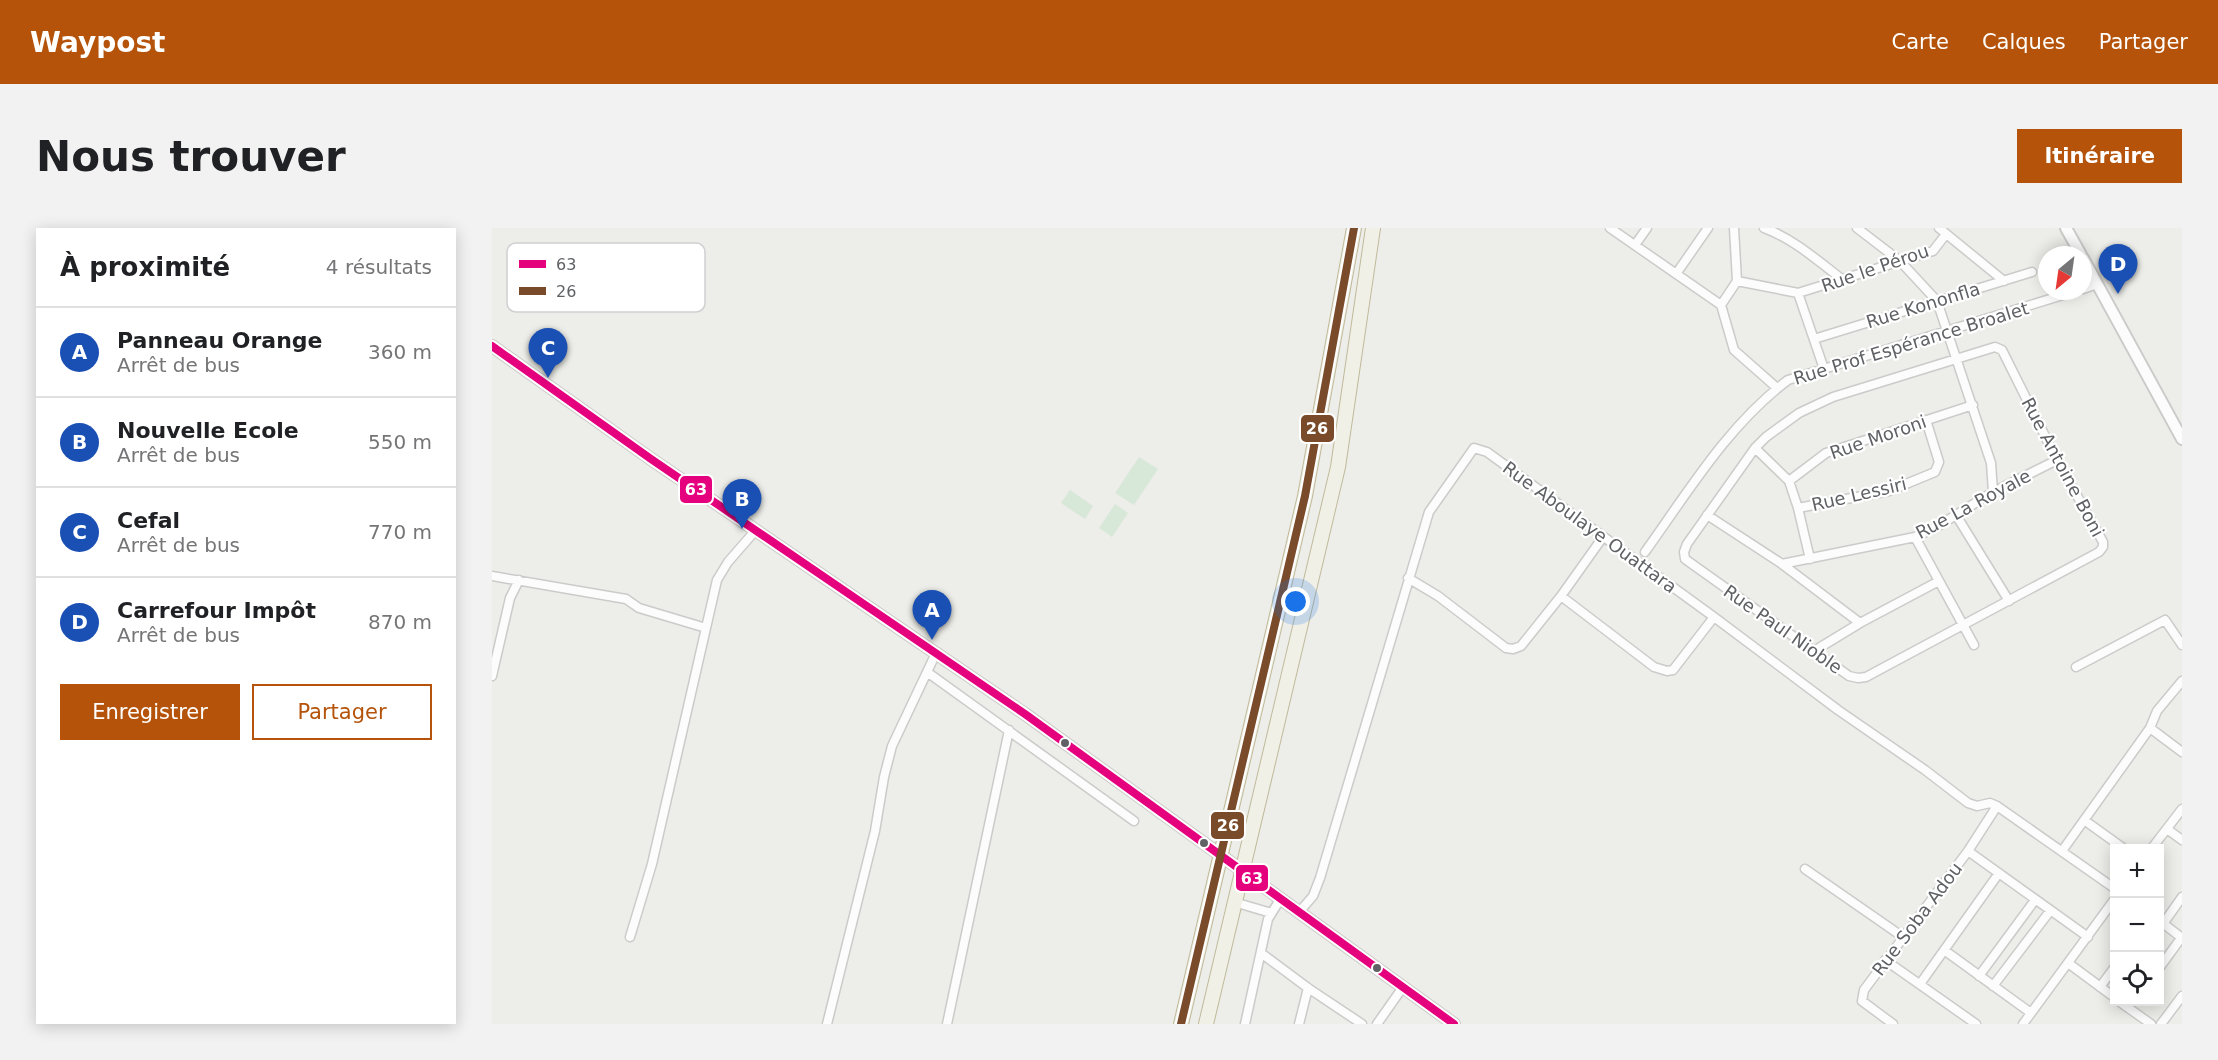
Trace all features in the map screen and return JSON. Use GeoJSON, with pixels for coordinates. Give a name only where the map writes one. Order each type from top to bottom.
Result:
{"type":"FeatureCollection","features":[{"type":"Feature","properties":{"kind":"highway"},"geometry":{"type":"LineString","coordinates":[[1181,1024],[1305,496],[1354,228]]}},
{"type":"Feature","properties":{"kind":"highway"},"geometry":{"type":"LineString","coordinates":[[1206,1024],[1338,467],[1373,228]]}},
{"type":"Feature","properties":{"kind":"street"},"geometry":{"type":"LineString","coordinates":[[1610,228],[1721,305],[1734,350],[1777,388]]}},
{"type":"Feature","properties":{"kind":"street"},"geometry":{"type":"LineString","coordinates":[[1635,245],[1647,228]]}},
{"type":"Feature","properties":{"kind":"street"},"geometry":{"type":"LineString","coordinates":[[1676,274],[1708,228]]}},
{"type":"Feature","properties":{"kind":"street"},"geometry":{"type":"LineString","coordinates":[[1721,305],[1737,281],[1734,228]]}},
{"type":"Feature","properties":{"kind":"street"},"geometry":{"type":"LineString","coordinates":[[1764,228],[1785,237],[1802,248],[1843,280]]}},
{"type":"Feature","properties":{"kind":"street"},"geometry":{"type":"LineString","coordinates":[[1857,228],[1900,261],[1937,301],[1991,463],[1993,492]]}},
{"type":"Feature","properties":{"kind":"street"},"geometry":{"type":"LineString","coordinates":[[2066,228],[2076,246]]}},
{"type":"Feature","properties":{"kind":"street"},"geometry":{"type":"LineString","coordinates":[[1942,231],[2004,281]]}},
{"type":"Feature","properties":{"kind":"street","name":"Rue le Pérou"},"geometry":{"type":"LineString","coordinates":[[1798,293],[1933,251],[1942,231]]}},
{"type":"Feature","properties":{"kind":"street","name":"Rue Kononfla"},"geometry":{"type":"LineString","coordinates":[[1814,339],[2032,272]]}},
{"type":"Feature","properties":{"kind":"street"},"geometry":{"type":"LineString","coordinates":[[2092,275],[2182,437]]}},
{"type":"Feature","properties":{"kind":"street"},"geometry":{"type":"LineString","coordinates":[[1737,281],[1798,293],[1824,369]]}},
{"type":"Feature","properties":{"kind":"street"},"geometry":{"type":"LineString","coordinates":[[2092,286],[2097,284]]}},
{"type":"Feature","properties":{"kind":"street","name":"Rue Prof Espérance Broalet"},"geometry":{"type":"LineString","coordinates":[[1645,552],[1732,431],[1788,380],[2047,300]]}},
{"type":"Feature","properties":{"kind":"street"},"geometry":{"type":"LineString","coordinates":[[492,346],[755,531],[1025,714],[1454,1024]]}},
{"type":"Feature","properties":{"kind":"street","name":"Rue Antoine Boni"},"geometry":{"type":"LineString","coordinates":[[1957,358],[1995,347],[2002,350],[2057,460],[2103,542],[2103,547],[2099,552],[1963,626]]}},
{"type":"Feature","properties":{"kind":"street"},"geometry":{"type":"LineString","coordinates":[[1860,623],[1782,564],[1707,515],[1755,448],[1799,413],[1833,397],[1957,358]]}},
{"type":"Feature","properties":{"kind":"street","name":"Rue Moroni"},"geometry":{"type":"LineString","coordinates":[[1789,481],[1826,453],[1973,405]]}},
{"type":"Feature","properties":{"kind":"street","name":"Rue Lessiri"},"geometry":{"type":"LineString","coordinates":[[1798,508],[1889,491],[1935,472],[1939,462],[1926,420]]}},
{"type":"Feature","properties":{"kind":"street","name":"Rue Aboulaye Ouattara"},"geometry":{"type":"LineString","coordinates":[[1300,912],[1313,896],[1320,878],[1429,512],[1474,448],[1487,452],[1968,803],[1977,806],[1990,803],[1997,806],[2110,885]]}},
{"type":"Feature","properties":{"kind":"street"},"geometry":{"type":"LineString","coordinates":[[1755,448],[1789,481],[1810,559]]}},
{"type":"Feature","properties":{"kind":"street","name":"Rue La Royale"},"geometry":{"type":"LineString","coordinates":[[1782,564],[1915,537],[1993,492],[2057,460]]}},
{"type":"Feature","properties":{"kind":"street","name":"Rue Paul Nioble"},"geometry":{"type":"LineString","coordinates":[[1707,515],[1687,544],[1684,552],[1685,560],[1849,676],[1866,677],[1963,626]]}},
{"type":"Feature","properties":{"kind":"street"},"geometry":{"type":"LineString","coordinates":[[1956,515],[2009,601]]}},
{"type":"Feature","properties":{"kind":"street"},"geometry":{"type":"LineString","coordinates":[[630,937],[652,864],[717,580],[728,562],[755,531]]}},
{"type":"Feature","properties":{"kind":"street"},"geometry":{"type":"LineString","coordinates":[[1408,578],[1438,596],[1506,648],[1513,650],[1521,646],[1561,596],[1603,537]]}},
{"type":"Feature","properties":{"kind":"street"},"geometry":{"type":"LineString","coordinates":[[1915,537],[1974,645]]}},
{"type":"Feature","properties":{"kind":"street"},"geometry":{"type":"LineString","coordinates":[[492,576],[626,599],[639,608],[706,628]]}},
{"type":"Feature","properties":{"kind":"street"},"geometry":{"type":"LineString","coordinates":[[492,676],[510,598],[519,580]]}},
{"type":"Feature","properties":{"kind":"street"},"geometry":{"type":"LineString","coordinates":[[1814,651],[1860,623],[1939,581]]}},
{"type":"Feature","properties":{"kind":"street"},"geometry":{"type":"LineString","coordinates":[[1561,596],[1654,667],[1666,671],[1673,670],[1714,617]]}},
{"type":"Feature","properties":{"kind":"street"},"geometry":{"type":"LineString","coordinates":[[2076,667],[2164,620],[2182,645]]}},
{"type":"Feature","properties":{"kind":"street"},"geometry":{"type":"LineString","coordinates":[[827,1024],[875,831],[892,746],[936,653]]}},
{"type":"Feature","properties":{"kind":"street"},"geometry":{"type":"LineString","coordinates":[[927,672],[1134,821]]}},
{"type":"Feature","properties":{"kind":"street"},"geometry":{"type":"LineString","coordinates":[[2062,851],[2150,728],[2157,711],[2182,681]]}},
{"type":"Feature","properties":{"kind":"street"},"geometry":{"type":"LineString","coordinates":[[2150,728],[2182,752]]}},
{"type":"Feature","properties":{"kind":"street"},"geometry":{"type":"LineString","coordinates":[[947,1024],[1009,730]]}},
{"type":"Feature","properties":{"kind":"street","name":"Rue Soba Adou"},"geometry":{"type":"LineString","coordinates":[[1893,1024],[1862,1000],[1861,996],[1885,960],[1968,851],[1997,806]]}},
{"type":"Feature","properties":{"kind":"street"},"geometry":{"type":"LineString","coordinates":[[2156,844],[2182,809]]}},
{"type":"Feature","properties":{"kind":"street"},"geometry":{"type":"LineString","coordinates":[[2084,820],[2116,844]]}},
{"type":"Feature","properties":{"kind":"street"},"geometry":{"type":"LineString","coordinates":[[2167,829],[2182,840]]}},
{"type":"Feature","properties":{"kind":"street"},"geometry":{"type":"LineString","coordinates":[[1968,851],[2088,937]]}},
{"type":"Feature","properties":{"kind":"street"},"geometry":{"type":"LineString","coordinates":[[1805,869],[1903,937]]}},
{"type":"Feature","properties":{"kind":"street"},"geometry":{"type":"LineString","coordinates":[[1920,984],[1999,873]]}},
{"type":"Feature","properties":{"kind":"street"},"geometry":{"type":"LineString","coordinates":[[2164,919],[2182,897]]}},
{"type":"Feature","properties":{"kind":"street"},"geometry":{"type":"LineString","coordinates":[[1245,1024],[1271,913],[1281,898]]}},
{"type":"Feature","properties":{"kind":"street"},"geometry":{"type":"LineString","coordinates":[[1979,976],[2035,900]]}},
{"type":"Feature","properties":{"kind":"street"},"geometry":{"type":"LineString","coordinates":[[1234,902],[1271,913]]}},
{"type":"Feature","properties":{"kind":"street"},"geometry":{"type":"LineString","coordinates":[[2023,1024],[2110,907]]}},
{"type":"Feature","properties":{"kind":"street"},"geometry":{"type":"LineString","coordinates":[[1994,986],[2050,910]]}},
{"type":"Feature","properties":{"kind":"street"},"geometry":{"type":"LineString","coordinates":[[2164,925],[2182,938],[2164,962]]}},
{"type":"Feature","properties":{"kind":"street"},"geometry":{"type":"LineString","coordinates":[[1944,950],[2031,1013]]}},
{"type":"Feature","properties":{"kind":"street"},"geometry":{"type":"LineString","coordinates":[[1261,953],[1362,1024]]}},
{"type":"Feature","properties":{"kind":"street"},"geometry":{"type":"LineString","coordinates":[[1885,960],[1976,1024]]}},
{"type":"Feature","properties":{"kind":"street"},"geometry":{"type":"LineString","coordinates":[[2068,963],[2110,994]]}},
{"type":"Feature","properties":{"kind":"street"},"geometry":{"type":"LineString","coordinates":[[2100,987],[2110,974]]}},
{"type":"Feature","properties":{"kind":"street"},"geometry":{"type":"LineString","coordinates":[[1377,1024],[1402,987]]}},
{"type":"Feature","properties":{"kind":"street"},"geometry":{"type":"LineString","coordinates":[[1299,1024],[1308,988]]}},
{"type":"Feature","properties":{"kind":"street"},"geometry":{"type":"LineString","coordinates":[[2162,1024],[2182,996]]}},
{"type":"Feature","properties":{"kind":"street"},"geometry":{"type":"LineString","coordinates":[[2132,1006],[2151,1024]]}},
{"type":"Feature","properties":{"kind":"green space"},"geometry":{"type":"Polygon","coordinates":[[[1139,457],[1158,469],[1134,505],[1115,493],[1139,457]]]}},
{"type":"Feature","properties":{"kind":"green space"},"geometry":{"type":"Polygon","coordinates":[[[1070,490],[1093,506],[1085,519],[1061,503],[1070,490]]]}},
{"type":"Feature","properties":{"kind":"green space"},"geometry":{"type":"Polygon","coordinates":[[[1115,504],[1128,513],[1112,537],[1099,528],[1115,504]]]}},
{"type":"Feature","properties":{"kind":"transit line","name":"26"},"geometry":{"type":"LineString","coordinates":[[1181,1024],[1305,496],[1354,228]]}},
{"type":"Feature","properties":{"kind":"transit line","name":"63"},"geometry":{"type":"LineString","coordinates":[[492,346],[651,459],[1025,714],[1454,1024]]}},
{"type":"Feature","properties":{"kind":"place","name":"Carrefour Impôt"},"geometry":{"type":"Point","coordinates":[2118,294]}},
{"type":"Feature","properties":{"kind":"place","name":"Cefal"},"geometry":{"type":"Point","coordinates":[548,378]}},
{"type":"Feature","properties":{"kind":"place","name":"Nouvelle Ecole"},"geometry":{"type":"Point","coordinates":[742,529]}},
{"type":"Feature","properties":{"kind":"place","name":"Panneau Orange"},"geometry":{"type":"Point","coordinates":[932,640]}}]}
